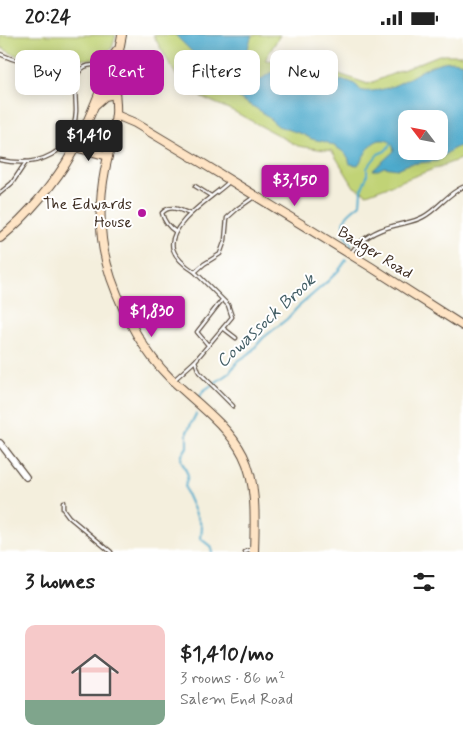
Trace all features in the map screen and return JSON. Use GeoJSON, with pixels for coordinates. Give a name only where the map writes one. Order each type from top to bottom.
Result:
{"type":"FeatureCollection","features":[{"type":"Feature","properties":{"kind":"street"},"geometry":{"type":"LineString","coordinates":[[115,50],[121,36]]}},
{"type":"Feature","properties":{"kind":"street"},"geometry":{"type":"LineString","coordinates":[[119,50],[121,36]]}},
{"type":"Feature","properties":{"kind":"street"},"geometry":{"type":"LineString","coordinates":[[0,237],[24,216],[62,169],[75,147],[97,95]]}},
{"type":"Feature","properties":{"kind":"street"},"geometry":{"type":"LineString","coordinates":[[90,113],[101,98],[107,95]]}},
{"type":"Feature","properties":{"kind":"street"},"geometry":{"type":"LineString","coordinates":[[115,95],[116,115],[102,189],[100,211],[102,244],[108,266],[118,296],[137,335],[152,357],[173,381],[224,429],[243,455],[252,488],[254,551]]}},
{"type":"Feature","properties":{"kind":"street","name":"Badger Road"},"geometry":{"type":"LineString","coordinates":[[116,115],[138,124],[350,254],[463,326]]}},
{"type":"Feature","properties":{"kind":"street"},"geometry":{"type":"LineString","coordinates":[[75,147],[108,156]]}},
{"type":"Feature","properties":{"kind":"street"},"geometry":{"type":"LineString","coordinates":[[0,443],[26,477]]}},
{"type":"Feature","properties":{"kind":"lane"},"geometry":{"type":"LineString","coordinates":[[0,54],[15,60]]}},
{"type":"Feature","properties":{"kind":"lane"},"geometry":{"type":"LineString","coordinates":[[80,70],[90,65]]}},
{"type":"Feature","properties":{"kind":"lane"},"geometry":{"type":"LineString","coordinates":[[0,160],[15,163],[26,162],[47,157],[63,146],[72,131],[75,95]]}},
{"type":"Feature","properties":{"kind":"lane"},"geometry":{"type":"LineString","coordinates":[[0,193],[12,183],[26,162]]}},
{"type":"Feature","properties":{"kind":"lane"},"geometry":{"type":"LineString","coordinates":[[173,381],[195,361],[232,317],[228,305],[174,251],[172,239],[190,214],[230,180]]}},
{"type":"Feature","properties":{"kind":"lane"},"geometry":{"type":"LineString","coordinates":[[195,186],[211,196]]}},
{"type":"Feature","properties":{"kind":"lane"},"geometry":{"type":"LineString","coordinates":[[350,254],[367,237],[391,226],[414,221],[428,215],[451,194],[463,187]]}},
{"type":"Feature","properties":{"kind":"lane"},"geometry":{"type":"LineString","coordinates":[[195,273],[220,255],[225,241],[227,219],[255,196]]}},
{"type":"Feature","properties":{"kind":"lane"},"geometry":{"type":"LineString","coordinates":[[176,232],[163,219],[162,213],[166,209],[172,208],[190,214]]}},
{"type":"Feature","properties":{"kind":"lane"},"geometry":{"type":"LineString","coordinates":[[208,345],[197,332],[222,300]]}},
{"type":"Feature","properties":{"kind":"lane"},"geometry":{"type":"LineString","coordinates":[[223,328],[236,338]]}},
{"type":"Feature","properties":{"kind":"lane"},"geometry":{"type":"LineString","coordinates":[[195,361],[199,372],[233,406]]}},
{"type":"Feature","properties":{"kind":"lane"},"geometry":{"type":"LineString","coordinates":[[64,502],[63,509],[69,517],[112,552]]}},
{"type":"Feature","properties":{"kind":"lane"},"geometry":{"type":"LineString","coordinates":[[245,552],[254,551]]}},
{"type":"Feature","properties":{"kind":"green space"},"geometry":{"type":"Polygon","coordinates":[[[0,35],[116,35],[112,48],[109,50],[90,50],[90,59],[80,59],[80,50],[15,50],[15,55],[0,47],[0,35]]]}},
{"type":"Feature","properties":{"kind":"green space"},"geometry":{"type":"Polygon","coordinates":[[[153,35],[280,35],[265,60],[270,60],[270,95],[338,95],[338,74],[368,84],[439,55],[463,55],[463,158],[367,194],[354,187],[332,151],[298,146],[233,111],[197,95],[260,95],[260,50],[174,50],[174,72],[164,54],[164,50],[162,50],[153,35]]]}},
{"type":"Feature","properties":{"kind":"water"},"geometry":{"type":"Polygon","coordinates":[[[175,35],[252,35],[248,50],[190,50],[175,35]]]}},
{"type":"Feature","properties":{"kind":"water"},"geometry":{"type":"Polygon","coordinates":[[[452,61],[463,63],[463,145],[448,152],[448,110],[398,110],[398,160],[438,160],[437,161],[409,164],[397,169],[384,167],[373,170],[394,151],[389,142],[382,140],[373,143],[358,165],[350,164],[348,157],[336,147],[278,126],[262,112],[236,95],[260,95],[260,80],[270,73],[270,95],[338,95],[338,81],[348,81],[362,91],[372,91],[397,85],[433,65],[452,61]]]}},
{"type":"Feature","properties":{"kind":"waterway","name":"Cowassock Brook"},"geometry":{"type":"LineString","coordinates":[[351,247],[351,243],[343,234],[345,219],[360,204],[361,191],[367,176],[367,168],[378,154],[385,151],[392,143]]}},
{"type":"Feature","properties":{"kind":"waterway","name":"Cowassock Brook"},"geometry":{"type":"LineString","coordinates":[[199,398],[203,391],[229,373],[238,361],[250,353],[263,338],[287,319],[328,281],[346,260]]}},
{"type":"Feature","properties":{"kind":"waterway","name":"Cowassock Brook"},"geometry":{"type":"LineString","coordinates":[[196,414],[187,432],[187,447],[181,460],[188,475],[185,487],[187,494],[202,527],[201,539],[210,546],[212,552]]}},
{"type":"Feature","properties":{"kind":"place","name":"The Edwards House"},"geometry":{"type":"Point","coordinates":[142,213]}}]}
